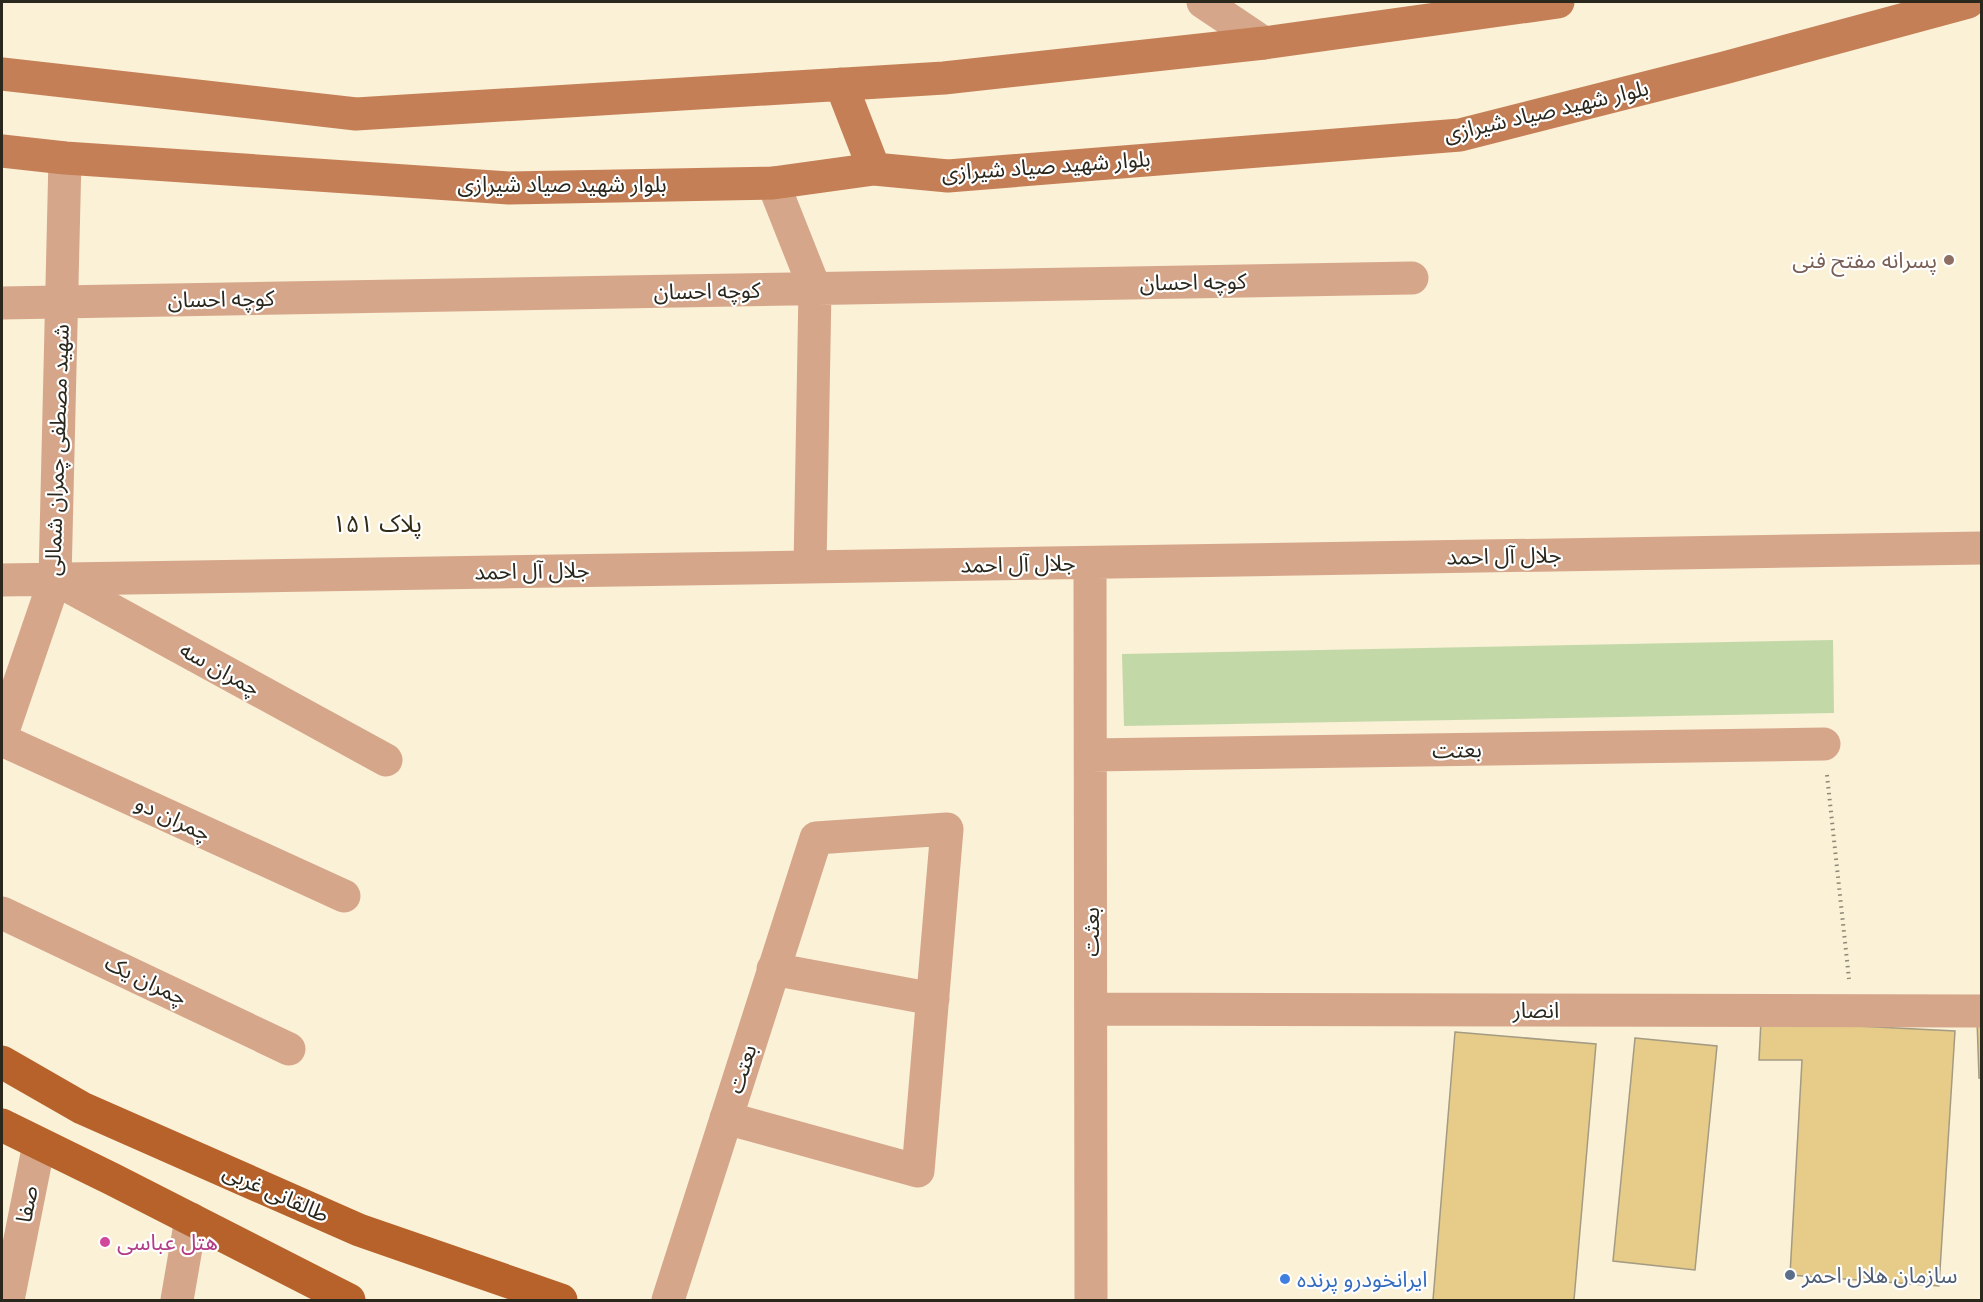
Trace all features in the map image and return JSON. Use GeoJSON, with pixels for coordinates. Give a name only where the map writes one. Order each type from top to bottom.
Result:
{"type":"FeatureCollection","features":[{"type":"Feature","properties":{"kind":"main road"},"geometry":{"type":"LineString","coordinates":[[2,74],[356,114],[944,78],[1264,43],[1558,2]]}},
{"type":"Feature","properties":{"kind":"main road","name":"بلوار شهید صیاد شیرازی"},"geometry":{"type":"LineString","coordinates":[[2,151],[65,158],[508,188],[773,183],[874,169],[948,176],[1460,135],[1724,68],[1968,2]]}},
{"type":"Feature","properties":{"kind":"main road"},"geometry":{"type":"LineString","coordinates":[[841,84],[874,169]]}},
{"type":"Feature","properties":{"kind":"main road","name":"طالقانی غربی"},"geometry":{"type":"LineString","coordinates":[[2,1062],[82,1107],[359,1230],[561,1300]]}},
{"type":"Feature","properties":{"kind":"main road"},"geometry":{"type":"LineString","coordinates":[[2,1125],[349,1300]]}},
{"type":"Feature","properties":{"kind":"street"},"geometry":{"type":"LineString","coordinates":[[1203,2],[1264,43]]}},
{"type":"Feature","properties":{"kind":"street","name":"شهید مصطفی چمران شمالی"},"geometry":{"type":"LineString","coordinates":[[2,734],[55,579],[65,158]]}},
{"type":"Feature","properties":{"kind":"street"},"geometry":{"type":"LineString","coordinates":[[773,183],[815,289],[810,567]]}},
{"type":"Feature","properties":{"kind":"street","name":"کوچه احسان"},"geometry":{"type":"LineString","coordinates":[[2,303],[1413,278]]}},
{"type":"Feature","properties":{"kind":"street","name":"جلال آل احمد"},"geometry":{"type":"LineString","coordinates":[[2,580],[1982,548]]}},
{"type":"Feature","properties":{"kind":"street","name":"بعثت"},"geometry":{"type":"LineString","coordinates":[[1090,563],[1091,1300]]}},
{"type":"Feature","properties":{"kind":"street","name":"چمران سه"},"geometry":{"type":"LineString","coordinates":[[55,579],[386,760]]}},
{"type":"Feature","properties":{"kind":"street","name":"چمران دو"},"geometry":{"type":"LineString","coordinates":[[2,740],[344,896]]}},
{"type":"Feature","properties":{"kind":"street","name":"بعتت"},"geometry":{"type":"LineString","coordinates":[[1091,755],[1824,744]]}},
{"type":"Feature","properties":{"kind":"street","name":"بعتت"},"geometry":{"type":"LineString","coordinates":[[668,1300],[816,838],[947,829],[933,999]]}},
{"type":"Feature","properties":{"kind":"street","name":"چمران یک"},"geometry":{"type":"LineString","coordinates":[[2,913],[289,1049]]}},
{"type":"Feature","properties":{"kind":"street"},"geometry":{"type":"LineString","coordinates":[[726,1118],[918,1171],[933,999],[773,969]]}},
{"type":"Feature","properties":{"kind":"street","name":"انصار"},"geometry":{"type":"LineString","coordinates":[[1091,1009],[1982,1011]]}},
{"type":"Feature","properties":{"kind":"street","name":"صفا"},"geometry":{"type":"LineString","coordinates":[[8,1300],[39,1144]]}},
{"type":"Feature","properties":{"kind":"street"},"geometry":{"type":"LineString","coordinates":[[177,1300],[191,1220]]}},
{"type":"Feature","properties":{"kind":"path"},"geometry":{"type":"LineString","coordinates":[[1824,744],[1853,1011]]}},
{"type":"Feature","properties":{"kind":"green space"},"geometry":{"type":"Polygon","coordinates":[[[1833,640],[1834,713],[1124,726],[1122,654],[1833,640]]]}},
{"type":"Feature","properties":{"kind":"building"},"geometry":{"type":"Polygon","coordinates":[[[1977,1019],[1982,1019],[1982,1078],[1979,1078],[1977,1019]]]}},
{"type":"Feature","properties":{"kind":"building"},"geometry":{"type":"Polygon","coordinates":[[[1761,1021],[1955,1031],[1939,1286],[1790,1275],[1802,1060],[1759,1060],[1761,1021]]]}},
{"type":"Feature","properties":{"kind":"building"},"geometry":{"type":"Polygon","coordinates":[[[1455,1032],[1596,1044],[1574,1300],[1433,1300],[1455,1032]]]}},
{"type":"Feature","properties":{"kind":"building"},"geometry":{"type":"Polygon","coordinates":[[[1635,1038],[1717,1046],[1695,1270],[1613,1261],[1635,1038]]]}},
{"type":"Feature","properties":{"kind":"place","name":"پسرانه مفتح فنی"},"geometry":{"type":"Point","coordinates":[1949,260]}},
{"type":"Feature","properties":{"kind":"place","name":"هتل عباسی"},"geometry":{"type":"Point","coordinates":[105,1242]}},
{"type":"Feature","properties":{"kind":"place","name":"سازمان هلال احمر"},"geometry":{"type":"Point","coordinates":[1790,1275]}},
{"type":"Feature","properties":{"kind":"place","name":"ایرانخودرو پرنده"},"geometry":{"type":"Point","coordinates":[1285,1279]}},
{"type":"Feature","properties":{"kind":"district","name":"۱۵۱ پلاک"},"geometry":{"type":"Point","coordinates":[377,523]}}]}
